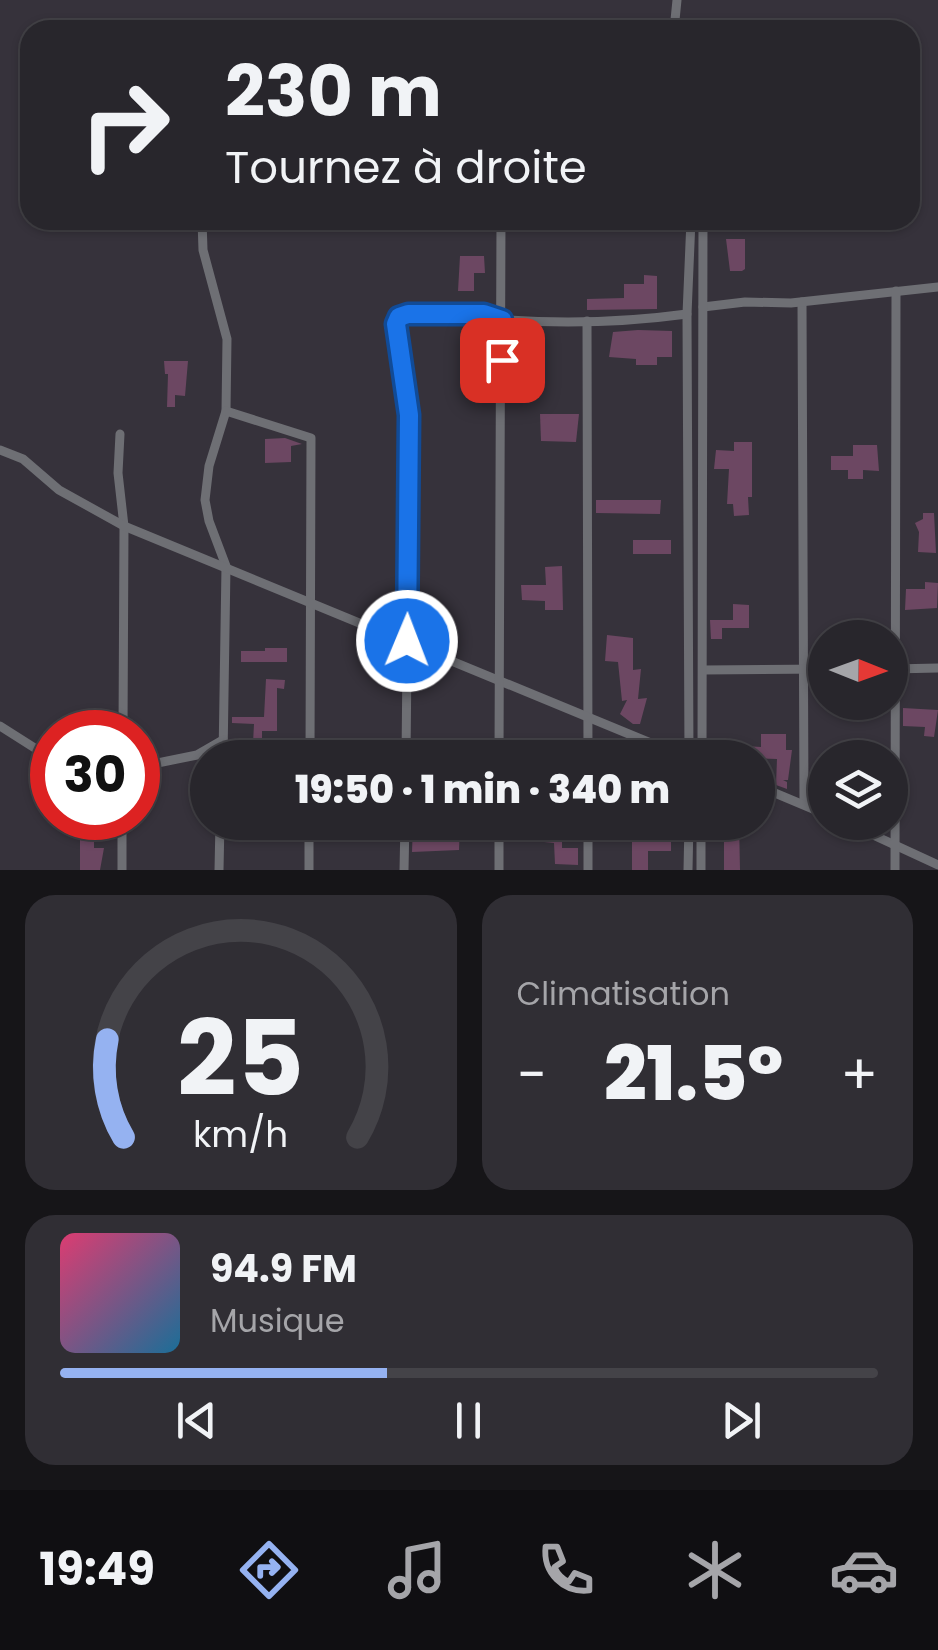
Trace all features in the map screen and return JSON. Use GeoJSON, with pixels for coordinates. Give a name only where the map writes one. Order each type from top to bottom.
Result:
{"type":"FeatureCollection","features":[{"type":"Feature","properties":{"kind":"street"},"geometry":{"type":"LineString","coordinates":[[202,230],[203,250],[227,340],[226,411],[209,466],[205,500],[226,566],[224,740]]}},
{"type":"Feature","properties":{"kind":"street"},"geometry":{"type":"LineString","coordinates":[[499,740],[501,230]]}},
{"type":"Feature","properties":{"kind":"street"},"geometry":{"type":"LineString","coordinates":[[688,740],[691,230]]}},
{"type":"Feature","properties":{"kind":"street"},"geometry":{"type":"LineString","coordinates":[[702,740],[704,230]]}},
{"type":"Feature","properties":{"kind":"street"},"geometry":{"type":"LineString","coordinates":[[703,307],[802,302],[938,287]]}},
{"type":"Feature","properties":{"kind":"street"},"geometry":{"type":"LineString","coordinates":[[893,620],[896,291]]}},
{"type":"Feature","properties":{"kind":"street"},"geometry":{"type":"LineString","coordinates":[[802,302],[804,804]]}},
{"type":"Feature","properties":{"kind":"street"},"geometry":{"type":"LineString","coordinates":[[406,740],[409,415],[396,324],[399,317],[484,314],[502,320],[586,321],[688,314]]}},
{"type":"Feature","properties":{"kind":"street"},"geometry":{"type":"LineString","coordinates":[[586,321],[588,740]]}},
{"type":"Feature","properties":{"kind":"street"},"geometry":{"type":"LineString","coordinates":[[226,411],[311,438],[310,740]]}},
{"type":"Feature","properties":{"kind":"street"},"geometry":{"type":"LineString","coordinates":[[120,434],[123,710]]}},
{"type":"Feature","properties":{"kind":"street"},"geometry":{"type":"LineString","coordinates":[[0,450],[23,459],[59,490],[124,526],[645,740]]}},
{"type":"Feature","properties":{"kind":"street"},"geometry":{"type":"LineString","coordinates":[[908,669],[938,668]]}},
{"type":"Feature","properties":{"kind":"street"},"geometry":{"type":"LineString","coordinates":[[704,670],[805,670]]}},
{"type":"Feature","properties":{"kind":"street"},"geometry":{"type":"LineString","coordinates":[[894,720],[895,870]]}},
{"type":"Feature","properties":{"kind":"street"},"geometry":{"type":"LineString","coordinates":[[0,726],[30,746]]}},
{"type":"Feature","properties":{"kind":"street"},"geometry":{"type":"LineString","coordinates":[[160,762],[190,755]]}},
{"type":"Feature","properties":{"kind":"street"},"geometry":{"type":"LineString","coordinates":[[775,793],[808,806]]}},
{"type":"Feature","properties":{"kind":"street"},"geometry":{"type":"LineString","coordinates":[[122,840],[122,870]]}},
{"type":"Feature","properties":{"kind":"street"},"geometry":{"type":"LineString","coordinates":[[219,870],[220,840]]}},
{"type":"Feature","properties":{"kind":"street"},"geometry":{"type":"LineString","coordinates":[[309,870],[310,840]]}},
{"type":"Feature","properties":{"kind":"street"},"geometry":{"type":"LineString","coordinates":[[404,870],[405,840]]}},
{"type":"Feature","properties":{"kind":"street"},"geometry":{"type":"LineString","coordinates":[[498,870],[499,840]]}},
{"type":"Feature","properties":{"kind":"street"},"geometry":{"type":"LineString","coordinates":[[588,840],[588,870]]}},
{"type":"Feature","properties":{"kind":"street"},"geometry":{"type":"LineString","coordinates":[[688,840],[688,870]]}},
{"type":"Feature","properties":{"kind":"street"},"geometry":{"type":"LineString","coordinates":[[701,840],[701,870]]}},
{"type":"Feature","properties":{"kind":"street"},"geometry":{"type":"LineString","coordinates":[[882,840],[938,866]]}},
{"type":"Feature","properties":{"kind":"building"},"geometry":{"type":"Polygon","coordinates":[[[726,239],[745,239],[742,271],[730,271],[726,239]]]}},
{"type":"Feature","properties":{"kind":"building"},"geometry":{"type":"Polygon","coordinates":[[[460,256],[484,256],[485,273],[474,273],[474,291],[458,291],[460,256]]]}},
{"type":"Feature","properties":{"kind":"building"},"geometry":{"type":"Polygon","coordinates":[[[644,275],[657,276],[657,309],[587,310],[587,299],[624,298],[624,284],[644,284],[644,275]]]}},
{"type":"Feature","properties":{"kind":"building"},"geometry":{"type":"Polygon","coordinates":[[[672,331],[672,357],[657,357],[657,365],[636,365],[636,359],[609,357],[613,332],[672,331]]]}},
{"type":"Feature","properties":{"kind":"building"},"geometry":{"type":"Polygon","coordinates":[[[164,361],[188,361],[185,396],[175,395],[175,407],[167,407],[168,374],[164,361]]]}},
{"type":"Feature","properties":{"kind":"building"},"geometry":{"type":"Polygon","coordinates":[[[540,414],[579,414],[576,442],[541,441],[540,414]]]}},
{"type":"Feature","properties":{"kind":"building"},"geometry":{"type":"Polygon","coordinates":[[[285,438],[302,444],[291,446],[291,462],[265,463],[265,439],[285,438]]]}},
{"type":"Feature","properties":{"kind":"building"},"geometry":{"type":"Polygon","coordinates":[[[734,442],[752,442],[749,515],[734,516],[733,504],[727,504],[729,469],[714,469],[716,450],[734,451],[734,442]]]}},
{"type":"Feature","properties":{"kind":"building"},"geometry":{"type":"Polygon","coordinates":[[[853,445],[877,445],[879,471],[863,470],[863,479],[848,479],[848,470],[831,470],[831,456],[853,456],[853,445]]]}},
{"type":"Feature","properties":{"kind":"building"},"geometry":{"type":"Polygon","coordinates":[[[596,500],[661,500],[660,514],[596,513],[596,500]]]}},
{"type":"Feature","properties":{"kind":"building"},"geometry":{"type":"Polygon","coordinates":[[[923,513],[934,513],[936,553],[918,552],[919,532],[915,523],[923,519],[923,513]]]}},
{"type":"Feature","properties":{"kind":"building"},"geometry":{"type":"Polygon","coordinates":[[[633,540],[671,540],[671,554],[633,554],[633,540]]]}},
{"type":"Feature","properties":{"kind":"building"},"geometry":{"type":"Polygon","coordinates":[[[562,566],[563,610],[545,610],[545,601],[522,600],[521,585],[546,585],[545,567],[562,566]]]}},
{"type":"Feature","properties":{"kind":"building"},"geometry":{"type":"Polygon","coordinates":[[[925,582],[938,583],[937,608],[905,610],[906,589],[925,589],[925,582]]]}},
{"type":"Feature","properties":{"kind":"building"},"geometry":{"type":"Polygon","coordinates":[[[733,604],[749,605],[749,628],[722,628],[722,639],[711,639],[710,620],[733,620],[733,604]]]}},
{"type":"Feature","properties":{"kind":"building"},"geometry":{"type":"Polygon","coordinates":[[[607,635],[633,638],[633,670],[641,669],[638,699],[647,698],[640,724],[633,724],[620,714],[627,700],[622,701],[618,662],[605,661],[607,635]]]}},
{"type":"Feature","properties":{"kind":"building"},"geometry":{"type":"Polygon","coordinates":[[[287,648],[287,662],[241,662],[241,651],[287,648]]]}},
{"type":"Feature","properties":{"kind":"building"},"geometry":{"type":"Polygon","coordinates":[[[266,679],[285,680],[284,689],[277,688],[277,731],[262,731],[262,740],[253,740],[254,724],[232,723],[232,717],[264,717],[266,679]]]}},
{"type":"Feature","properties":{"kind":"building"},"geometry":{"type":"Polygon","coordinates":[[[908,708],[938,710],[934,737],[924,736],[925,727],[903,726],[903,720],[908,720],[908,708]]]}},
{"type":"Feature","properties":{"kind":"building"},"geometry":{"type":"Polygon","coordinates":[[[761,734],[786,734],[786,750],[792,750],[788,780],[783,780],[787,789],[776,785],[775,740],[761,740],[761,734]]]}},
{"type":"Feature","properties":{"kind":"building"},"geometry":{"type":"Polygon","coordinates":[[[80,840],[94,841],[94,848],[104,848],[100,870],[80,870],[80,840]]]}},
{"type":"Feature","properties":{"kind":"building"},"geometry":{"type":"Polygon","coordinates":[[[412,840],[459,840],[459,850],[412,852],[412,840]]]}},
{"type":"Feature","properties":{"kind":"building"},"geometry":{"type":"Polygon","coordinates":[[[562,840],[562,848],[578,848],[578,865],[555,864],[554,843],[544,842],[562,840]]]}},
{"type":"Feature","properties":{"kind":"building"},"geometry":{"type":"Polygon","coordinates":[[[632,840],[671,840],[671,851],[648,851],[648,870],[632,870],[632,840]]]}},
{"type":"Feature","properties":{"kind":"building"},"geometry":{"type":"Polygon","coordinates":[[[724,840],[739,840],[740,870],[724,870],[724,840]]]}},
{"type":"Feature","properties":{"kind":"route"},"geometry":{"type":"LineString","coordinates":[[407,641],[409,415],[396,324],[399,317],[408,314],[462,312],[502,320],[502,360]]}}]}
